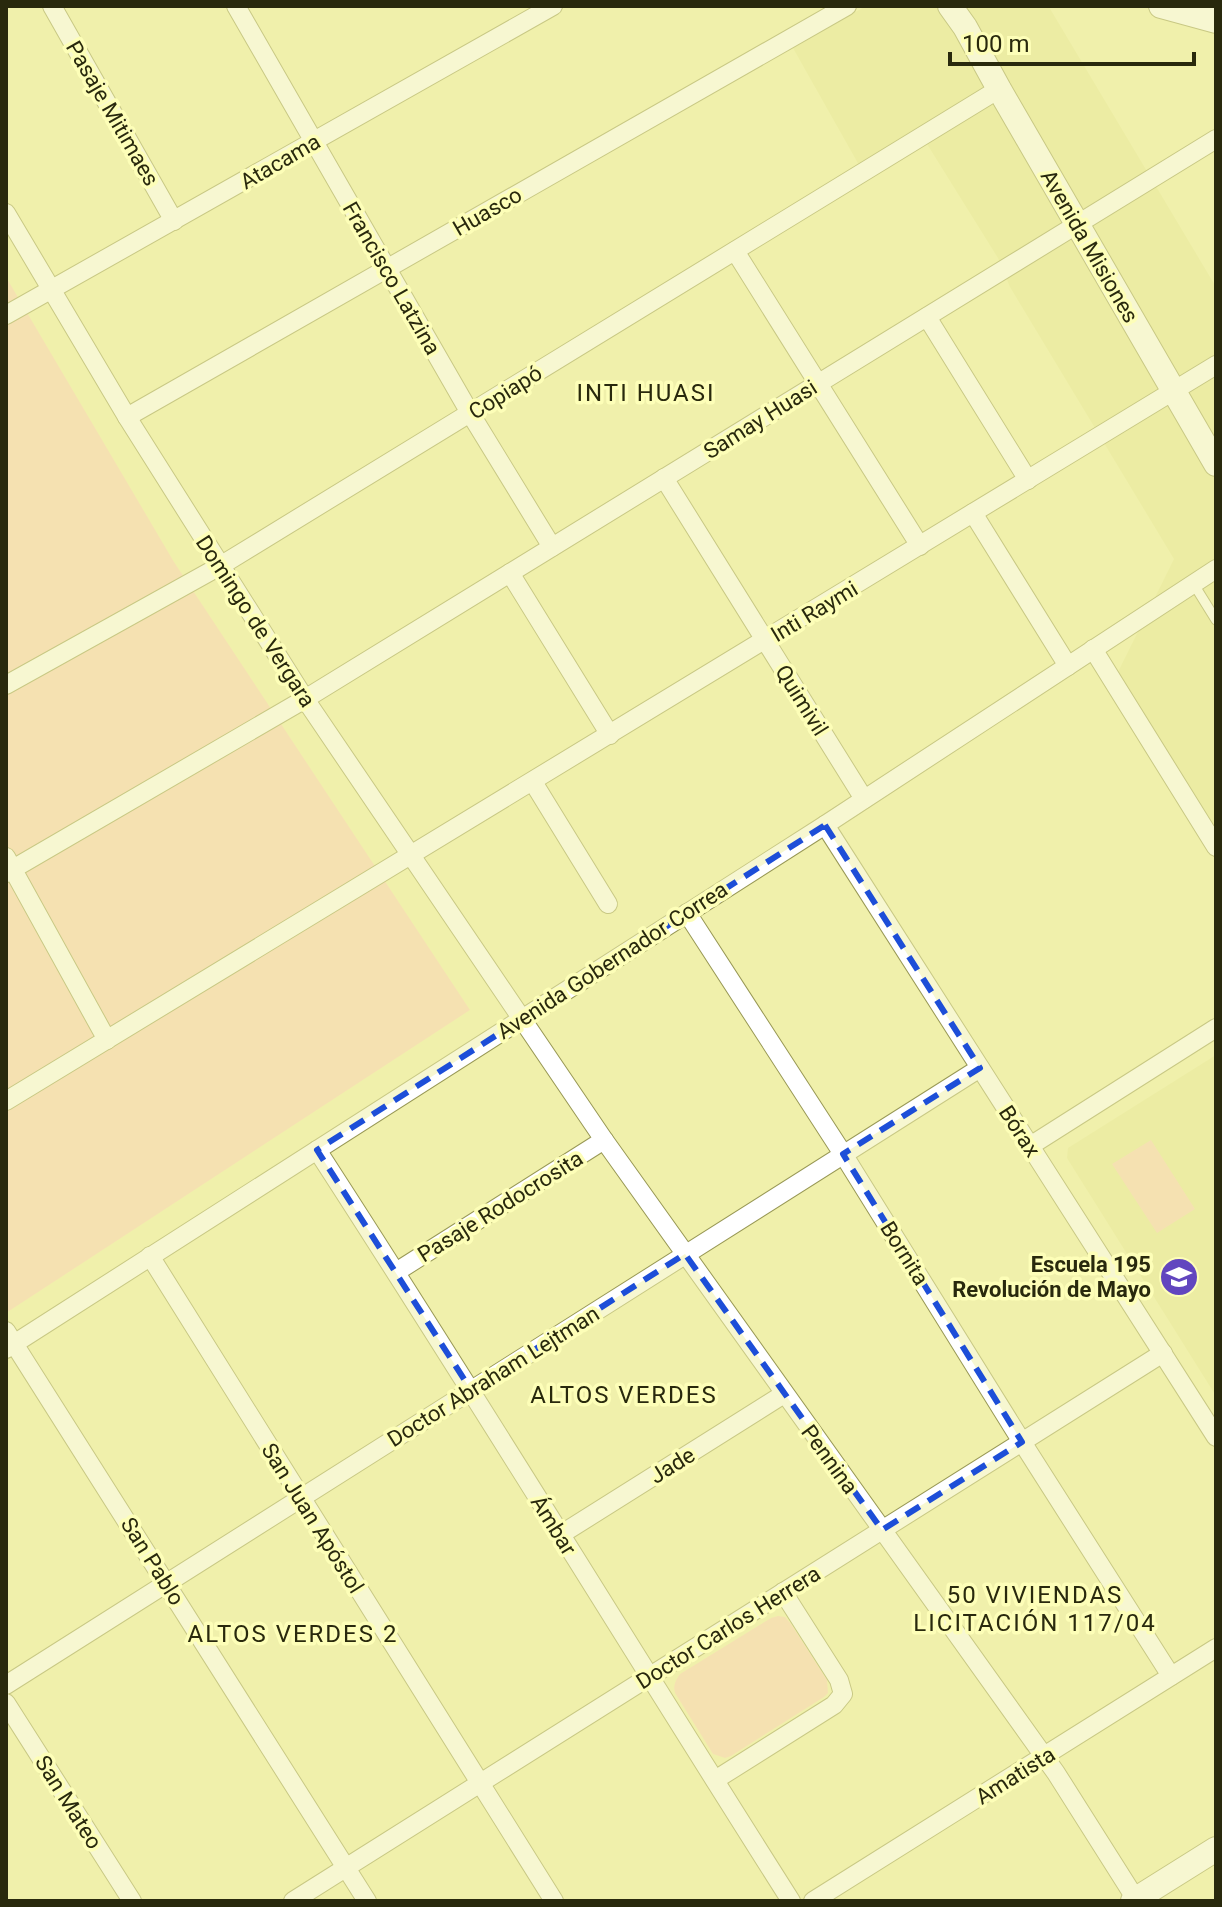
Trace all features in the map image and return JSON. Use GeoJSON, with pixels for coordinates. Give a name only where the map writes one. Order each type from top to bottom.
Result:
{"type":"FeatureCollection","features":[{"type":"Feature","properties":{"kind":"main road","name":"Avenida Misiones"},"geometry":{"type":"LineString","coordinates":[[950,6],[962,17],[999,89],[1216,464]]}},
{"type":"Feature","properties":{"kind":"main road"},"geometry":{"type":"LineString","coordinates":[[1161,6],[1216,21]]}},
{"type":"Feature","properties":{"kind":"main road"},"geometry":{"type":"LineString","coordinates":[[1135,1900],[1216,1849]]}},
{"type":"Feature","properties":{"kind":"street","name":"Pasaje Mitimaes"},"geometry":{"type":"LineString","coordinates":[[52,6],[174,221]]}},
{"type":"Feature","properties":{"kind":"street","name":"Francisco Latzina"},"geometry":{"type":"LineString","coordinates":[[236,6],[470,413],[552,547]]}},
{"type":"Feature","properties":{"kind":"street","name":"Atacama"},"geometry":{"type":"LineString","coordinates":[[6,315],[553,6]]}},
{"type":"Feature","properties":{"kind":"street","name":"Huasco"},"geometry":{"type":"LineString","coordinates":[[127,417],[847,6]]}},
{"type":"Feature","properties":{"kind":"street","name":"Copiapó"},"geometry":{"type":"LineString","coordinates":[[6,685],[220,566],[999,89]]}},
{"type":"Feature","properties":{"kind":"street","name":"Samay Huasi"},"geometry":{"type":"LineString","coordinates":[[8,866],[305,699],[1216,139]]}},
{"type":"Feature","properties":{"kind":"street","name":"Domingo de Vergara"},"geometry":{"type":"LineString","coordinates":[[6,213],[220,566],[305,699],[521,1019]]}},
{"type":"Feature","properties":{"kind":"street"},"geometry":{"type":"LineString","coordinates":[[735,251],[920,546]]}},
{"type":"Feature","properties":{"kind":"street"},"geometry":{"type":"LineString","coordinates":[[927,317],[1028,480]]}},
{"type":"Feature","properties":{"kind":"street","name":"Inti Raymi"},"geometry":{"type":"LineString","coordinates":[[6,1101],[1216,365]]}},
{"type":"Feature","properties":{"kind":"street","name":"Quimivil"},"geometry":{"type":"LineString","coordinates":[[664,478],[864,799]]}},
{"type":"Feature","properties":{"kind":"street"},"geometry":{"type":"LineString","coordinates":[[973,513],[1068,666]]}},
{"type":"Feature","properties":{"kind":"street","name":"Avenida Gobernador Correa"},"geometry":{"type":"LineString","coordinates":[[9,1341],[317,1150],[825,825],[1216,569]]}},
{"type":"Feature","properties":{"kind":"street"},"geometry":{"type":"LineString","coordinates":[[510,573],[610,735]]}},
{"type":"Feature","properties":{"kind":"street"},"geometry":{"type":"LineString","coordinates":[[1093,649],[1216,847]]}},
{"type":"Feature","properties":{"kind":"street"},"geometry":{"type":"LineString","coordinates":[[533,782],[608,904]]}},
{"type":"Feature","properties":{"kind":"street","name":"Bórax"},"geometry":{"type":"LineString","coordinates":[[825,825],[1216,1437]]}},
{"type":"Feature","properties":{"kind":"street"},"geometry":{"type":"LineString","coordinates":[[8,866],[107,1040]]}},
{"type":"Feature","properties":{"kind":"street","name":"Bornita"},"geometry":{"type":"LineString","coordinates":[[687,913],[843,1154],[1171,1676]]}},
{"type":"Feature","properties":{"kind":"street","name":"Pennina"},"geometry":{"type":"LineString","coordinates":[[521,1019],[784,1394],[1056,1773],[1135,1900]]}},
{"type":"Feature","properties":{"kind":"street"},"geometry":{"type":"LineString","coordinates":[[1030,1146],[1216,1028]]}},
{"type":"Feature","properties":{"kind":"street","name":"Doctor Abraham Lejtman"},"geometry":{"type":"LineString","coordinates":[[6,1685],[980,1068]]}},
{"type":"Feature","properties":{"kind":"street","name":"Pasaje Rodocrosita"},"geometry":{"type":"LineString","coordinates":[[396,1272],[604,1140]]}},
{"type":"Feature","properties":{"kind":"street","name":"Ámbar"},"geometry":{"type":"LineString","coordinates":[[317,1150],[791,1901]]}},
{"type":"Feature","properties":{"kind":"street","name":"San Juan Apóstol"},"geometry":{"type":"LineString","coordinates":[[150,1256],[554,1901]]}},
{"type":"Feature","properties":{"kind":"street","name":"San Pablo"},"geometry":{"type":"LineString","coordinates":[[9,1341],[167,1583],[367,1901]]}},
{"type":"Feature","properties":{"kind":"street","name":"Doctor Carlos Herrera"},"geometry":{"type":"LineString","coordinates":[[293,1901],[1163,1353]]}},
{"type":"Feature","properties":{"kind":"street","name":"Jade"},"geometry":{"type":"LineString","coordinates":[[560,1535],[784,1394]]}},
{"type":"Feature","properties":{"kind":"street"},"geometry":{"type":"LineString","coordinates":[[715,1780],[834,1705],[843,1694],[839,1680],[783,1592]]}},
{"type":"Feature","properties":{"kind":"street","name":"Amatista"},"geometry":{"type":"LineString","coordinates":[[813,1901],[837,1895],[1043,1757],[1216,1648]]}},
{"type":"Feature","properties":{"kind":"street","name":"San Mateo"},"geometry":{"type":"LineString","coordinates":[[6,1703],[132,1901]]}},
{"type":"Feature","properties":{"kind":"lane"},"geometry":{"type":"LineString","coordinates":[[1193,583],[1216,620]]}},
{"type":"Feature","properties":{"kind":"highlighted area"},"geometry":{"type":"Polygon","coordinates":[[[825,825],[980,1068],[843,1154],[1022,1442],[882,1530],[685,1254],[471,1390],[317,1150],[825,825]]]}},
{"type":"Feature","properties":{"kind":"shaded area"},"geometry":{"type":"Polygon","coordinates":[[[866,6],[1049,7],[1216,287],[1216,829],[1118,672],[1174,559],[1010,287],[998,258],[927,144],[859,165],[793,48],[866,6]]]}},
{"type":"Feature","properties":{"kind":"shaded area"},"geometry":{"type":"Polygon","coordinates":[[[6,277],[174,562],[470,1010],[6,1313],[6,277]]]}},
{"type":"Feature","properties":{"kind":"shaded area","name":"Escuela 195 Revolución de Mayo"},"geometry":{"type":"Polygon","coordinates":[[[1216,1055],[1216,1396],[1067,1158],[1068,1148],[1216,1055]]]}},
{"type":"Feature","properties":{"kind":"shaded area"},"geometry":{"type":"Polygon","coordinates":[[[1151,1140],[1195,1209],[1157,1233],[1112,1164],[1151,1140]]]}},
{"type":"Feature","properties":{"kind":"shaded area"},"geometry":{"type":"Polygon","coordinates":[[[778,1616],[785,1617],[791,1624],[827,1680],[828,1693],[731,1756],[725,1758],[713,1754],[675,1693],[676,1681],[680,1674],[778,1616]]]}},
{"type":"Feature","properties":{"kind":"place","name":"Escuela 195 Revolución de Mayo"},"geometry":{"type":"Point","coordinates":[1179,1277]}},
{"type":"Feature","properties":{"kind":"district","name":"INTI HUASI"},"geometry":{"type":"Point","coordinates":[646,393]}},
{"type":"Feature","properties":{"kind":"district","name":"ALTOS VERDES"},"geometry":{"type":"Point","coordinates":[624,1395]}},
{"type":"Feature","properties":{"kind":"district","name":"50 VIVIENDAS LICITACIÓN 117/04"},"geometry":{"type":"Point","coordinates":[1035,1609]}},
{"type":"Feature","properties":{"kind":"district","name":"ALTOS VERDES 2"},"geometry":{"type":"Point","coordinates":[293,1634]}}]}
